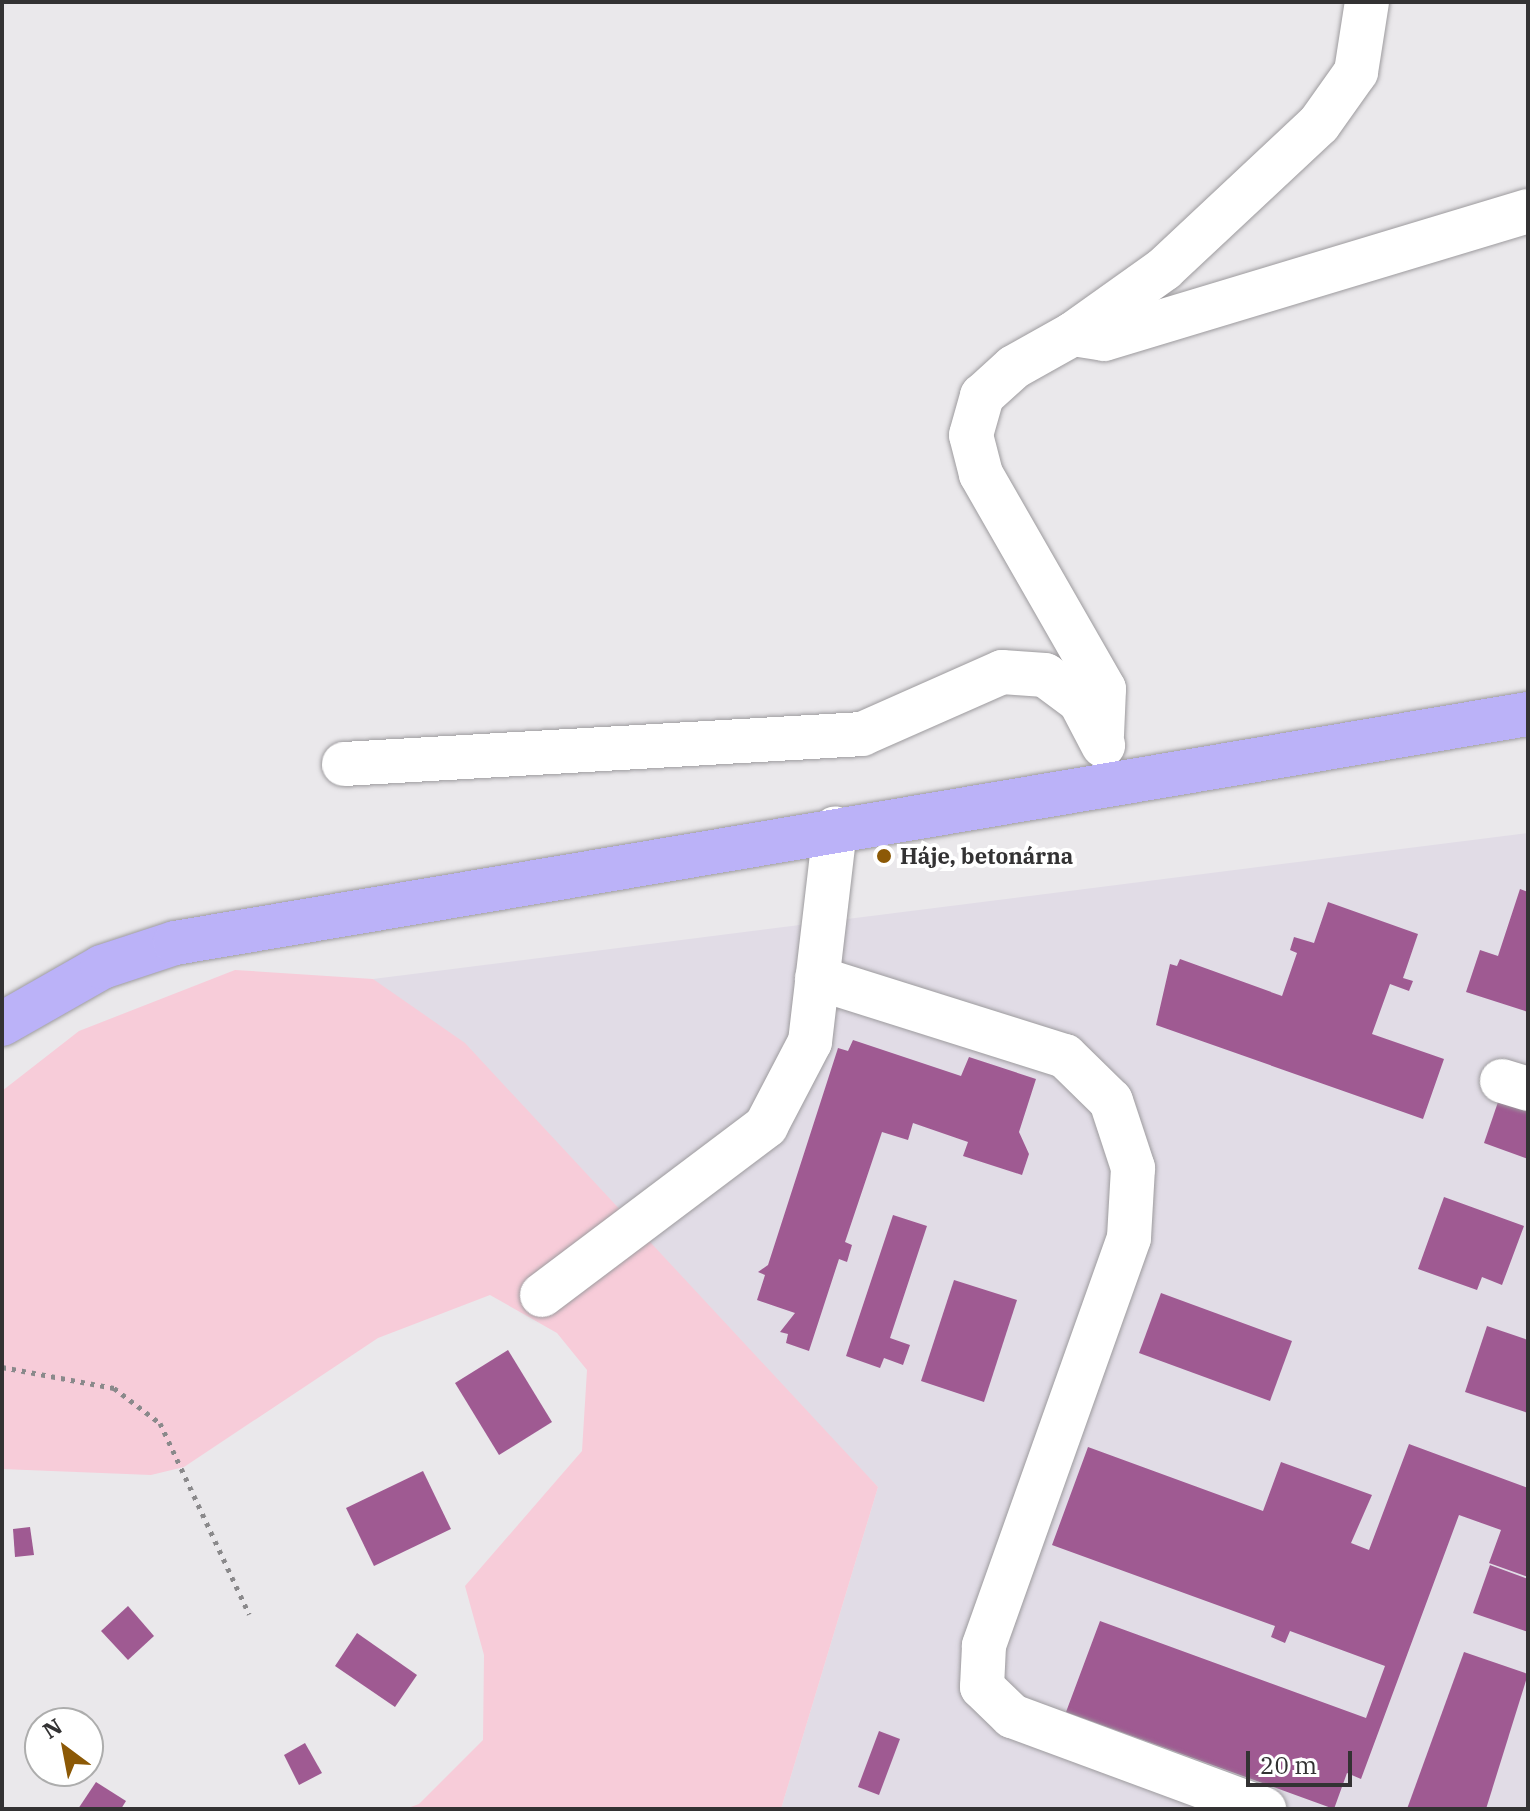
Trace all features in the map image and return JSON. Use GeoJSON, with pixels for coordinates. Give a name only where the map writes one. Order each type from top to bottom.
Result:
{"type":"FeatureCollection","features":[{"type":"Feature","properties":{"kind":"main road"},"geometry":{"type":"LineString","coordinates":[[2,1024],[102,967],[175,943],[835,828],[1528,714]]}},
{"type":"Feature","properties":{"kind":"lane"},"geometry":{"type":"LineString","coordinates":[[1110,782],[1102,735],[1104,689],[981,474],[971,435],[982,396],[1014,367],[1073,334],[1164,269],[1319,124],[1356,72],[1367,2]]}},
{"type":"Feature","properties":{"kind":"lane"},"geometry":{"type":"LineString","coordinates":[[1073,334],[1104,339],[1528,211]]}},
{"type":"Feature","properties":{"kind":"lane"},"geometry":{"type":"LineString","coordinates":[[344,764],[862,734],[1002,672],[1045,675],[1080,701],[1102,735]]}},
{"type":"Feature","properties":{"kind":"lane"},"geometry":{"type":"LineString","coordinates":[[542,1295],[766,1126],[810,1042],[835,828]]}},
{"type":"Feature","properties":{"kind":"lane"},"geometry":{"type":"LineString","coordinates":[[817,978],[1065,1056],[1111,1101],[1133,1168],[1129,1238],[984,1646],[982,1687],[1012,1716],[1264,1809]]}},
{"type":"Feature","properties":{"kind":"path"},"geometry":{"type":"LineString","coordinates":[[2,1367],[114,1388],[160,1423],[249,1614]]}},
{"type":"Feature","properties":{"kind":"shaded area"},"geometry":{"type":"Polygon","coordinates":[[[1528,833],[1528,1809],[781,1809],[878,1487],[373,979],[1528,833]]]}},
{"type":"Feature","properties":{"kind":"shaded area"},"geometry":{"type":"Polygon","coordinates":[[[235,970],[373,979],[465,1043],[878,1487],[781,1809],[405,1809],[419,1804],[483,1740],[484,1655],[465,1586],[582,1451],[587,1370],[557,1333],[490,1295],[378,1338],[184,1467],[151,1475],[2,1469],[2,1091],[79,1031],[235,970]]]}},
{"type":"Feature","properties":{"kind":"building"},"geometry":{"type":"Polygon","coordinates":[[[1520,889],[1528,892],[1528,1012],[1466,992],[1480,950],[1498,956],[1520,889]]]}},
{"type":"Feature","properties":{"kind":"building"},"geometry":{"type":"Polygon","coordinates":[[[1328,902],[1418,934],[1403,978],[1413,981],[1409,991],[1390,984],[1372,1034],[1444,1059],[1423,1119],[1156,1025],[1170,964],[1177,966],[1180,959],[1282,996],[1297,953],[1290,950],[1294,937],[1314,943],[1328,902]]]}},
{"type":"Feature","properties":{"kind":"building"},"geometry":{"type":"Polygon","coordinates":[[[853,1040],[961,1076],[969,1057],[1036,1079],[1019,1132],[1029,1154],[1022,1175],[963,1156],[968,1142],[913,1123],[908,1140],[882,1132],[845,1242],[852,1245],[847,1262],[839,1259],[809,1351],[786,1343],[788,1334],[780,1332],[795,1313],[757,1300],[765,1275],[758,1272],[768,1265],[838,1048],[848,1051],[853,1040]]]}},
{"type":"Feature","properties":{"kind":"building"},"geometry":{"type":"Polygon","coordinates":[[[1498,1102],[1528,1104],[1528,1159],[1484,1143],[1498,1102]]]}},
{"type":"Feature","properties":{"kind":"building"},"geometry":{"type":"Polygon","coordinates":[[[1444,1197],[1524,1226],[1502,1285],[1482,1277],[1477,1290],[1418,1269],[1444,1197]]]}},
{"type":"Feature","properties":{"kind":"building"},"geometry":{"type":"Polygon","coordinates":[[[893,1215],[927,1226],[890,1338],[910,1345],[903,1365],[884,1358],[880,1368],[846,1356],[893,1215]]]}},
{"type":"Feature","properties":{"kind":"building"},"geometry":{"type":"Polygon","coordinates":[[[954,1280],[1017,1300],[984,1402],[921,1381],[954,1280]]]}},
{"type":"Feature","properties":{"kind":"building"},"geometry":{"type":"Polygon","coordinates":[[[1161,1293],[1292,1341],[1270,1401],[1139,1353],[1161,1293]]]}},
{"type":"Feature","properties":{"kind":"building"},"geometry":{"type":"Polygon","coordinates":[[[1487,1326],[1528,1340],[1528,1413],[1465,1392],[1487,1326]]]}},
{"type":"Feature","properties":{"kind":"building"},"geometry":{"type":"Polygon","coordinates":[[[508,1350],[552,1422],[499,1455],[455,1383],[508,1350]]]}},
{"type":"Feature","properties":{"kind":"building"},"geometry":{"type":"Polygon","coordinates":[[[1409,1444],[1528,1488],[1528,1577],[1489,1563],[1501,1530],[1459,1515],[1361,1779],[1347,1773],[1334,1809],[1066,1712],[1100,1621],[1366,1718],[1385,1666],[1290,1631],[1285,1643],[1271,1637],[1275,1626],[1052,1545],[1088,1447],[1263,1511],[1281,1462],[1372,1495],[1351,1543],[1369,1550],[1409,1444]]]}},
{"type":"Feature","properties":{"kind":"building"},"geometry":{"type":"Polygon","coordinates":[[[423,1471],[451,1529],[374,1566],[346,1508],[423,1471]]]}},
{"type":"Feature","properties":{"kind":"building"},"geometry":{"type":"Polygon","coordinates":[[[30,1527],[34,1555],[15,1557],[13,1529],[30,1527]]]}},
{"type":"Feature","properties":{"kind":"building"},"geometry":{"type":"Polygon","coordinates":[[[1490,1565],[1528,1579],[1528,1632],[1473,1613],[1490,1565]]]}},
{"type":"Feature","properties":{"kind":"building"},"geometry":{"type":"Polygon","coordinates":[[[128,1606],[154,1636],[128,1660],[101,1631],[128,1606]]]}},
{"type":"Feature","properties":{"kind":"building"},"geometry":{"type":"Polygon","coordinates":[[[357,1633],[417,1675],[395,1707],[335,1666],[357,1633]]]}},
{"type":"Feature","properties":{"kind":"building"},"geometry":{"type":"Polygon","coordinates":[[[1464,1652],[1528,1674],[1486,1809],[1407,1809],[1464,1652]]]}},
{"type":"Feature","properties":{"kind":"building"},"geometry":{"type":"Polygon","coordinates":[[[879,1731],[900,1739],[879,1795],[858,1787],[879,1731]]]}},
{"type":"Feature","properties":{"kind":"building"},"geometry":{"type":"Polygon","coordinates":[[[305,1743],[322,1773],[299,1785],[284,1755],[305,1743]]]}},
{"type":"Feature","properties":{"kind":"building"},"geometry":{"type":"Polygon","coordinates":[[[93,1787],[104,1787],[126,1801],[121,1809],[78,1809],[93,1787]]]}},
{"type":"Feature","properties":{"kind":"place","name":"Háje, betonárna"},"geometry":{"type":"Point","coordinates":[884,856]}}]}
